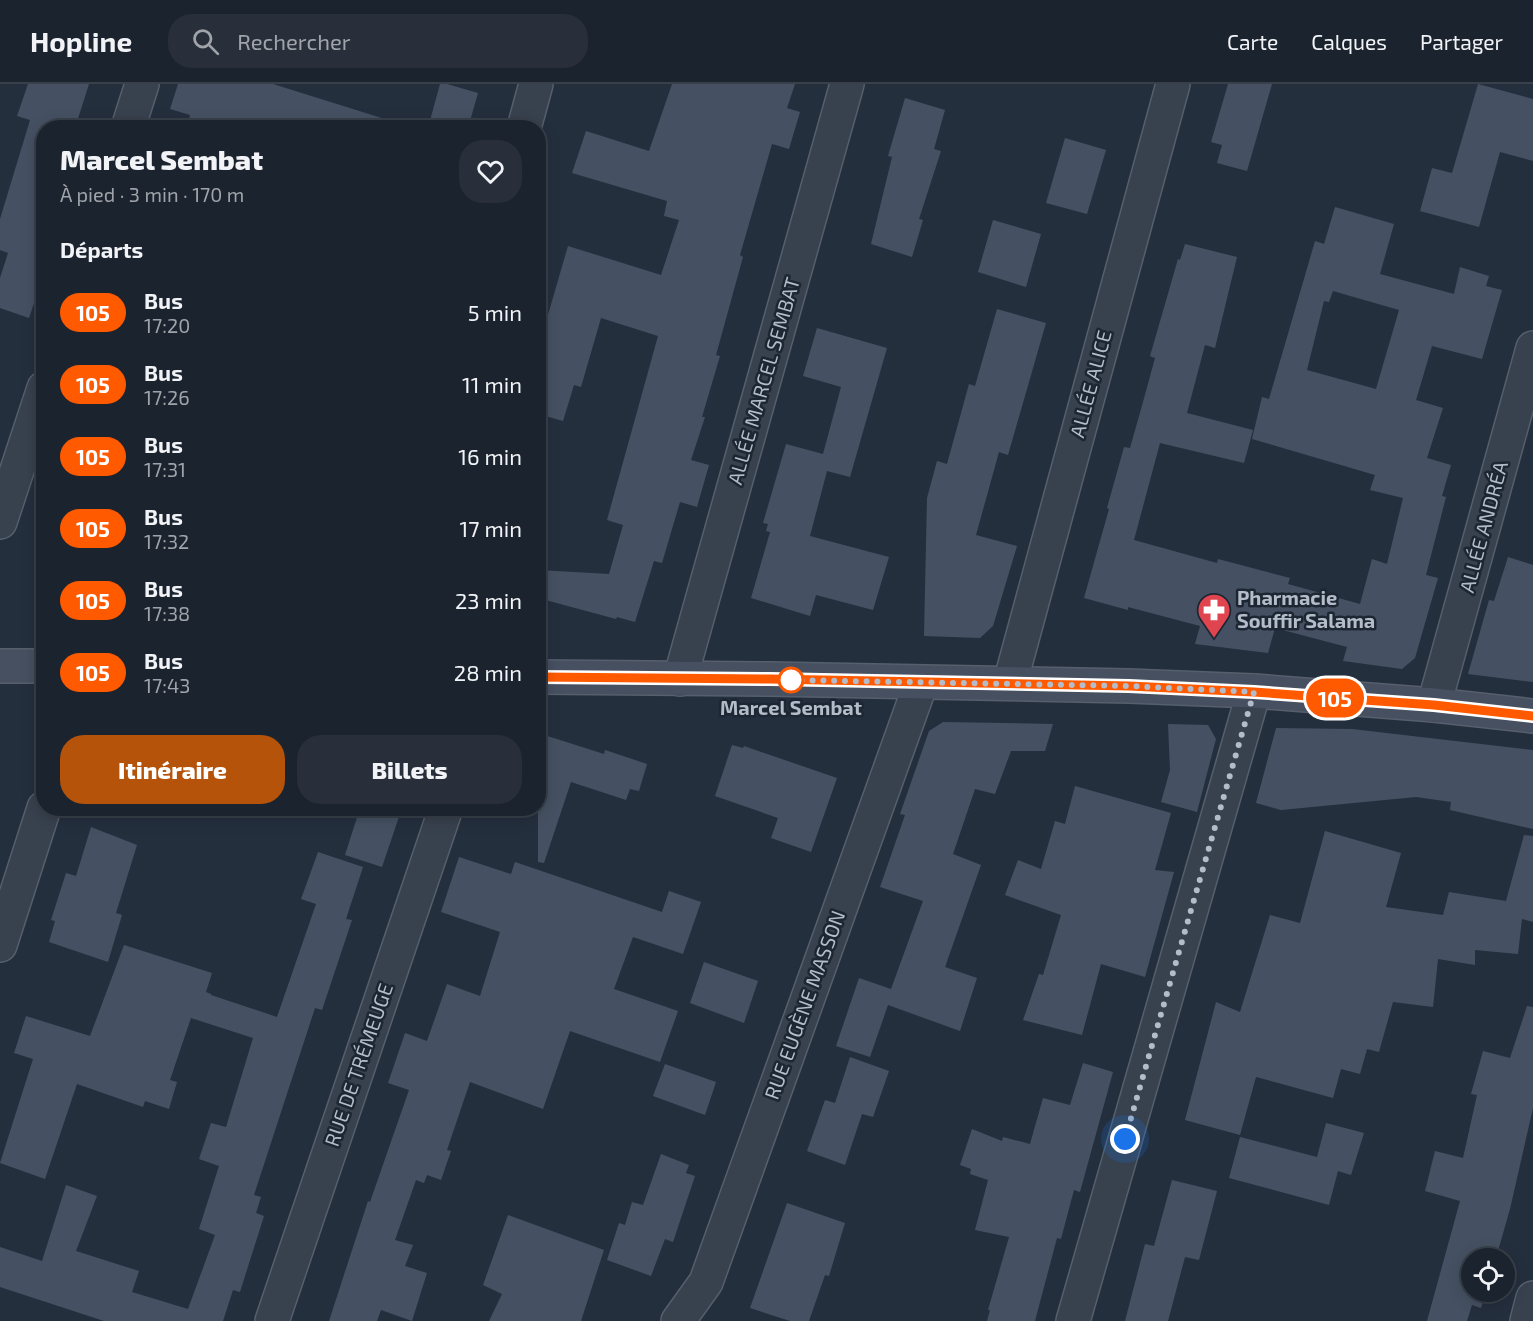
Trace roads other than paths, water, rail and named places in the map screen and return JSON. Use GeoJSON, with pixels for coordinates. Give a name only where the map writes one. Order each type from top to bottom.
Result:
{"type":"FeatureCollection","features":[{"type":"Feature","properties":{"kind":"street"},"geometry":{"type":"LineString","coordinates":[[131,120],[142,84]]}},
{"type":"Feature","properties":{"kind":"street"},"geometry":{"type":"LineString","coordinates":[[526,120],[536,84]]}},
{"type":"Feature","properties":{"kind":"street","name":"ALLÉE MARCEL SEMBAT"},"geometry":{"type":"LineString","coordinates":[[680,679],[847,84]]}},
{"type":"Feature","properties":{"kind":"street","name":"ALLÉE ALICE"},"geometry":{"type":"LineString","coordinates":[[1010,684],[1173,84]]}},
{"type":"Feature","properties":{"kind":"street","name":"ALLÉE ANDRÉA"},"geometry":{"type":"LineString","coordinates":[[1434,705],[1533,348]]}},
{"type":"Feature","properties":{"kind":"street"},"geometry":{"type":"LineString","coordinates":[[0,522],[36,412]]}},
{"type":"Feature","properties":{"kind":"street"},"geometry":{"type":"LineString","coordinates":[[0,666],[36,666]]}},
{"type":"Feature","properties":{"kind":"street"},"geometry":{"type":"LineString","coordinates":[[546,677],[1129,686],[1434,705],[1533,716]]}},
{"type":"Feature","properties":{"kind":"street","name":"RUE EUGÈNE MASSON"},"geometry":{"type":"LineString","coordinates":[[678,1321],[706,1282],[921,683]]}},
{"type":"Feature","properties":{"kind":"street"},"geometry":{"type":"LineString","coordinates":[[1073,1321],[1254,692]]}},
{"type":"Feature","properties":{"kind":"street"},"geometry":{"type":"LineString","coordinates":[[0,945],[41,816]]}},
{"type":"Feature","properties":{"kind":"street","name":"RUE DE TRÉMEUGE"},"geometry":{"type":"LineString","coordinates":[[272,1321],[443,816]]}},
{"type":"Feature","properties":{"kind":"street"},"geometry":{"type":"LineString","coordinates":[[1527,1321],[1533,1298]]}},
{"type":"Feature","properties":{"kind":"place","name":"Pharmacie Souffir Salama"},"geometry":{"type":"Point","coordinates":[1214,639]}},
{"type":"Feature","properties":{"kind":"place","name":"Marcel Sembat"},"geometry":{"type":"Point","coordinates":[791,680]}}]}
